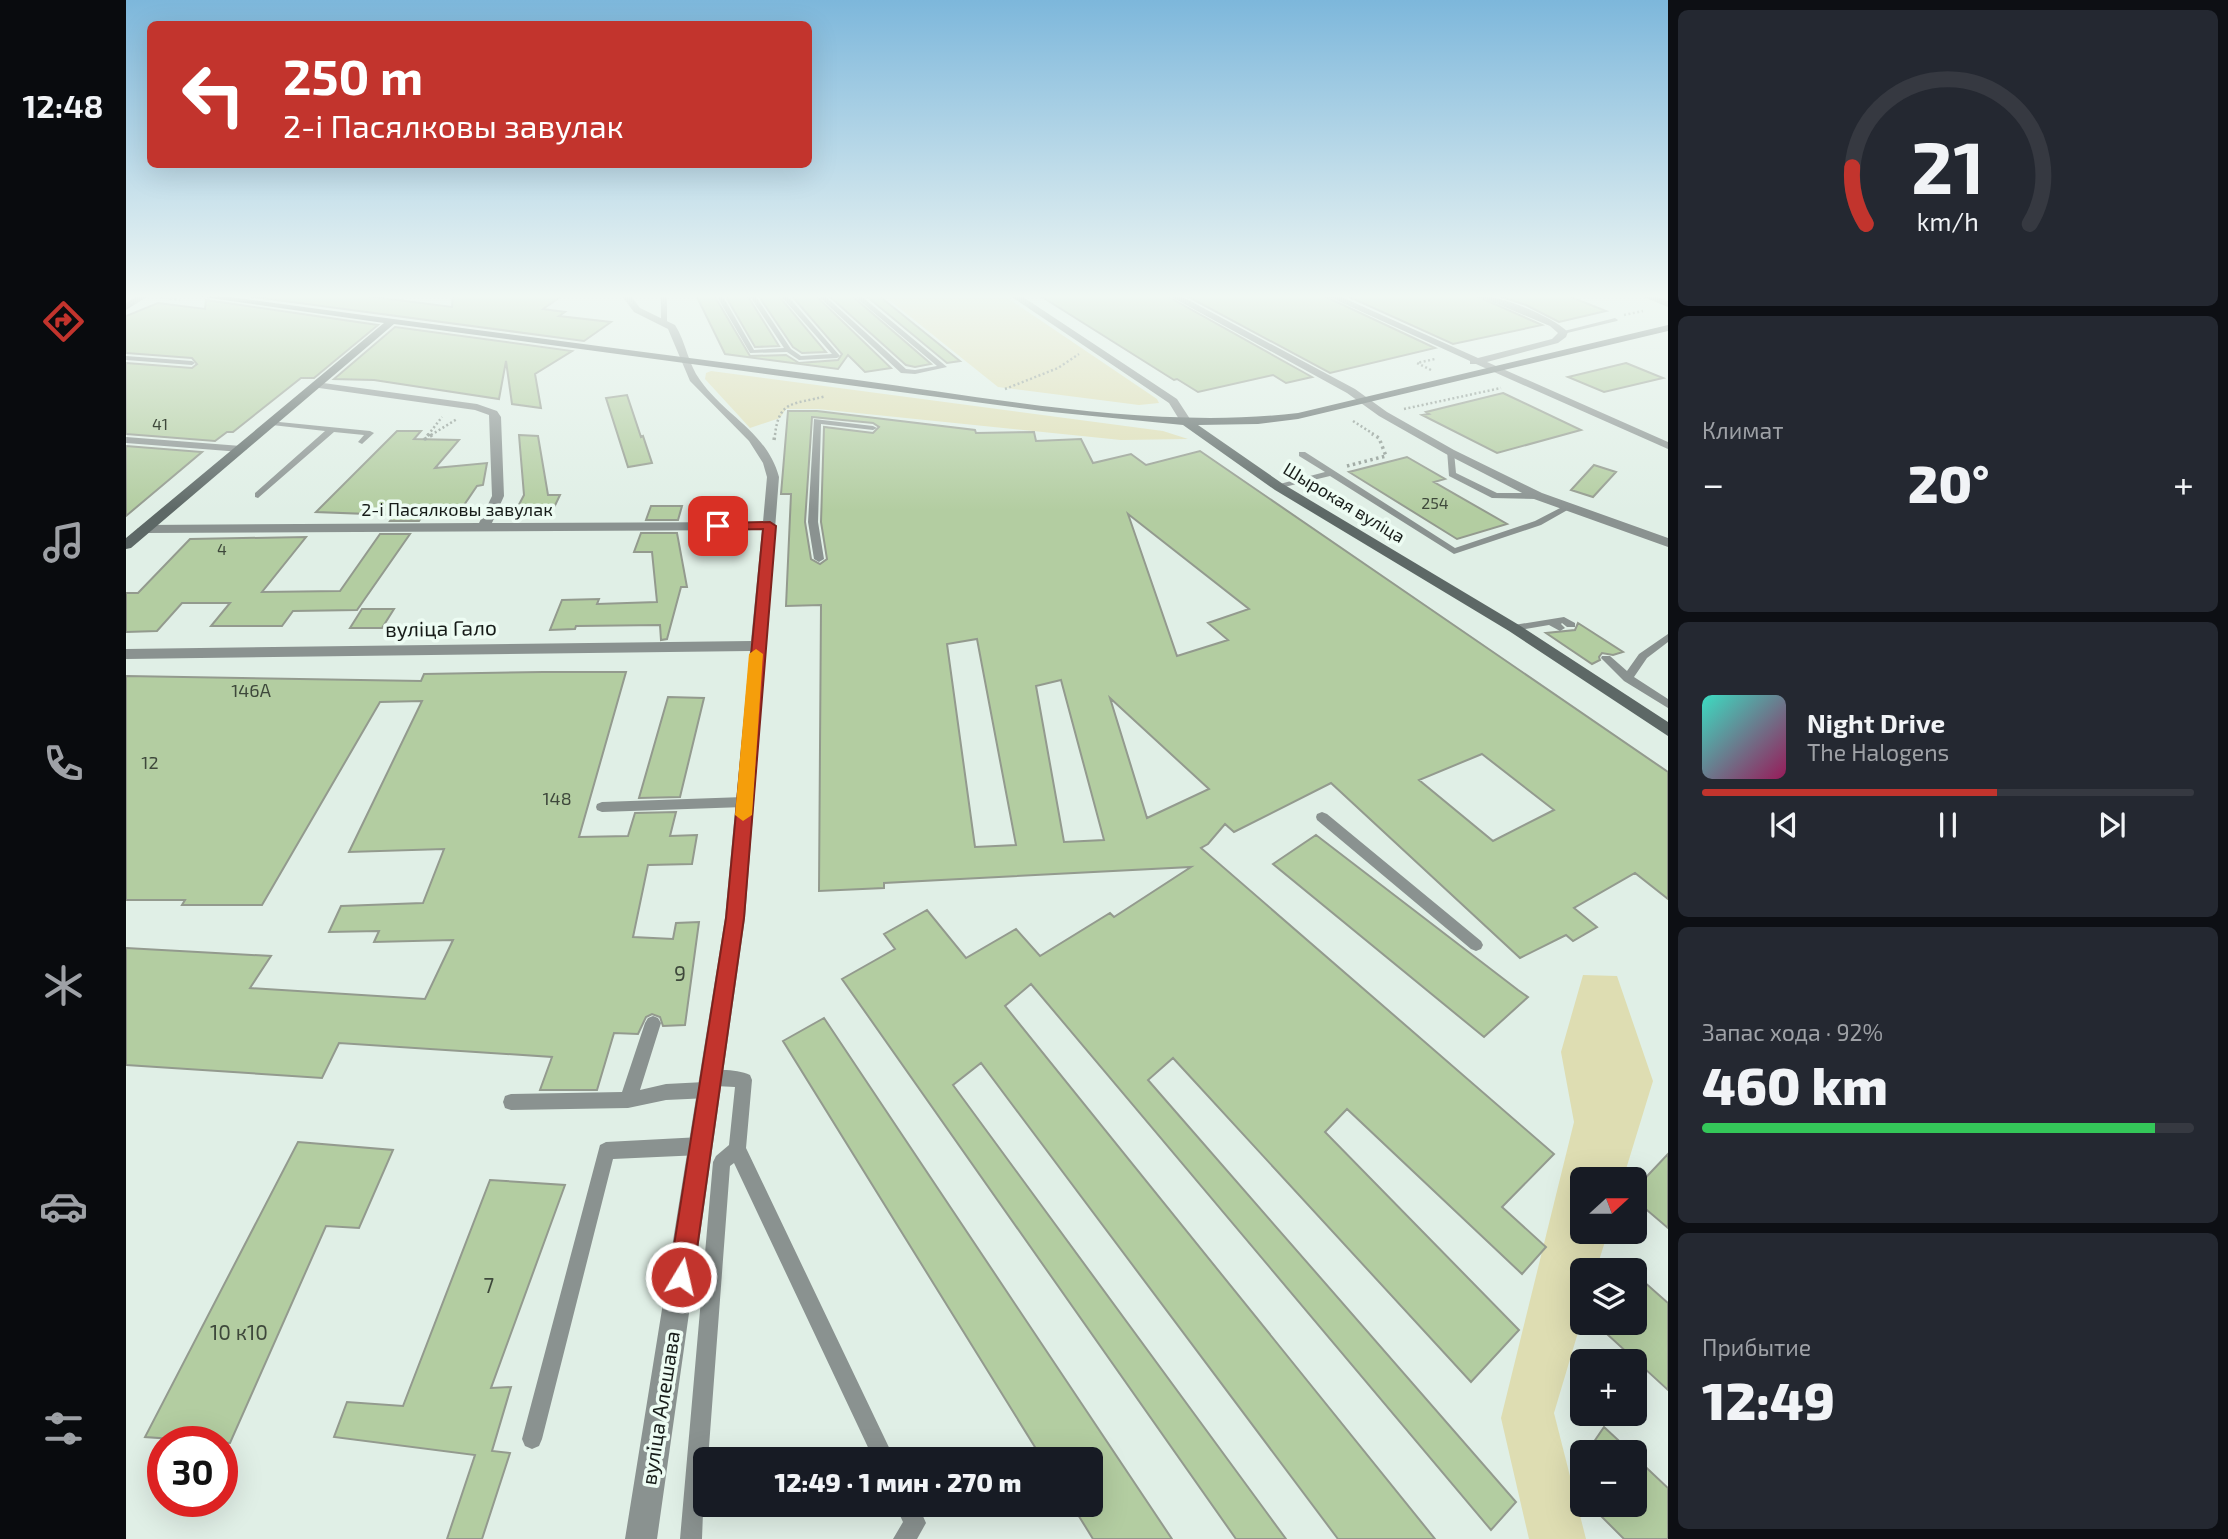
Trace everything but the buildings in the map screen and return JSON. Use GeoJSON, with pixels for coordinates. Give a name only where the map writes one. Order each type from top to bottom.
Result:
{"type":"FeatureCollection","features":[{"type":"Feature","properties":{"kind":"main road"},"geometry":{"type":"LineString","coordinates":[[126,545],[338,367]]}},
{"type":"Feature","properties":{"kind":"main road"},"geometry":{"type":"LineString","coordinates":[[735,367],[1042,408],[1186,422],[1258,421],[1298,416],[1507,367]]}},
{"type":"Feature","properties":{"kind":"main road"},"geometry":{"type":"LineString","coordinates":[[1250,468],[1226,441],[1227,435],[1235,429],[1258,421]]}},
{"type":"Feature","properties":{"kind":"main road","name":"Шырокая вуліца"},"geometry":{"type":"LineString","coordinates":[[1186,422],[1279,487],[1514,628],[1668,730]]}},
{"type":"Feature","properties":{"kind":"street"},"geometry":{"type":"LineString","coordinates":[[688,367],[697,384],[757,444],[772,468]]}},
{"type":"Feature","properties":{"kind":"street","name":"Шырокая вуліца"},"geometry":{"type":"LineString","coordinates":[[1121,367],[1173,401],[1186,422]]}},
{"type":"Feature","properties":{"kind":"street"},"geometry":{"type":"LineString","coordinates":[[1302,367],[1450,452],[1538,496],[1668,542]]}},
{"type":"Feature","properties":{"kind":"street"},"geometry":{"type":"LineString","coordinates":[[1486,367],[1668,446]]}},
{"type":"Feature","properties":{"kind":"street"},"geometry":{"type":"LineString","coordinates":[[316,385],[477,407],[493,413],[496,417],[499,489],[482,528]]}},
{"type":"Feature","properties":{"kind":"street"},"geometry":{"type":"LineString","coordinates":[[126,440],[241,449]]}},
{"type":"Feature","properties":{"kind":"street","name":"вуліца Алешава"},"geometry":{"type":"LineString","coordinates":[[641,1539],[735,918],[757,646],[770,526],[772,468]]}},
{"type":"Feature","properties":{"kind":"street","name":"2-і Пасялковы завулак"},"geometry":{"type":"LineString","coordinates":[[144,529],[770,526]]}},
{"type":"Feature","properties":{"kind":"street","name":"вуліца Гало"},"geometry":{"type":"LineString","coordinates":[[126,654],[757,646]]}},
{"type":"Feature","properties":{"kind":"lane"},"geometry":{"type":"LineString","coordinates":[[899,367],[904,371],[915,372],[943,367]]}},
{"type":"Feature","properties":{"kind":"lane"},"geometry":{"type":"LineString","coordinates":[[818,559],[813,522],[817,421],[873,428]]}},
{"type":"Feature","properties":{"kind":"lane"},"geometry":{"type":"LineString","coordinates":[[272,423],[370,433],[362,442]]}},
{"type":"Feature","properties":{"kind":"lane"},"geometry":{"type":"LineString","coordinates":[[258,495],[332,429]]}},
{"type":"Feature","properties":{"kind":"lane"},"geometry":{"type":"LineString","coordinates":[[1450,452],[1452,474],[1495,496],[1538,496]]}},
{"type":"Feature","properties":{"kind":"lane"},"geometry":{"type":"LineString","coordinates":[[1301,454],[1454,551],[1538,523],[1567,508]]}},
{"type":"Feature","properties":{"kind":"lane"},"geometry":{"type":"LineString","coordinates":[[1279,487],[1331,473]]}},
{"type":"Feature","properties":{"kind":"lane"},"geometry":{"type":"LineString","coordinates":[[1514,628],[1554,626]]}},
{"type":"Feature","properties":{"kind":"lane"},"geometry":{"type":"LineString","coordinates":[[1628,678],[1643,656],[1668,637]]}},
{"type":"Feature","properties":{"kind":"lane"},"geometry":{"type":"LineString","coordinates":[[1607,658],[1628,678],[1668,704]]}},
{"type":"Feature","properties":{"kind":"lane"},"geometry":{"type":"LineString","coordinates":[[602,807],[744,802]]}},
{"type":"Feature","properties":{"kind":"lane"},"geometry":{"type":"LineString","coordinates":[[1322,817],[1476,945]]}},
{"type":"Feature","properties":{"kind":"lane"},"geometry":{"type":"LineString","coordinates":[[628,1100],[653,1023]]}},
{"type":"Feature","properties":{"kind":"lane"},"geometry":{"type":"LineString","coordinates":[[510,1102],[628,1100],[744,1080],[737,1149],[879,1447]]}},
{"type":"Feature","properties":{"kind":"lane"},"geometry":{"type":"LineString","coordinates":[[532,1439],[607,1151],[701,1146]]}},
{"type":"Feature","properties":{"kind":"lane"},"geometry":{"type":"LineString","coordinates":[[691,1539],[722,1162],[737,1149]]}},
{"type":"Feature","properties":{"kind":"lane"},"geometry":{"type":"LineString","coordinates":[[904,1539],[915,1523],[912,1517]]}},
{"type":"Feature","properties":{"kind":"path"},"geometry":{"type":"LineString","coordinates":[[994,392],[1025,383],[1060,367]]}},
{"type":"Feature","properties":{"kind":"path"},"geometry":{"type":"LineString","coordinates":[[772,468],[779,412],[797,403],[827,396]]}},
{"type":"Feature","properties":{"kind":"path"},"geometry":{"type":"LineString","coordinates":[[1331,473],[1332,470],[1386,456],[1379,438],[1353,421]]}},
{"type":"Feature","properties":{"kind":"green space"},"geometry":{"type":"Polygon","coordinates":[[[973,367],[1109,367],[1159,403],[1139,405],[998,387],[973,367]]]}},
{"type":"Feature","properties":{"kind":"green space"},"geometry":{"type":"Polygon","coordinates":[[[711,371],[1163,431],[1188,439],[1121,440],[818,409],[786,409],[780,418],[750,428],[705,379],[706,373],[711,371]]]}},
{"type":"Feature","properties":{"kind":"green space"},"geometry":{"type":"Polygon","coordinates":[[[1583,975],[1617,976],[1653,1081],[1627,1167],[1570,1167],[1570,1244],[1604,1244],[1600,1258],[1570,1258],[1570,1335],[1577,1335],[1573,1349],[1570,1349],[1570,1359],[1554,1413],[1570,1476],[1570,1517],[1580,1517],[1586,1539],[1529,1539],[1501,1418],[1574,1122],[1561,1052],[1583,975]]]}},
{"type":"Feature","properties":{"kind":"slow traffic"},"geometry":{"type":"LineString","coordinates":[[743,815],[756,654]]}},
{"type":"Feature","properties":{"kind":"route"},"geometry":{"type":"LineString","coordinates":[[681,1277],[735,918],[757,646],[770,526],[718,526]]}}]}
